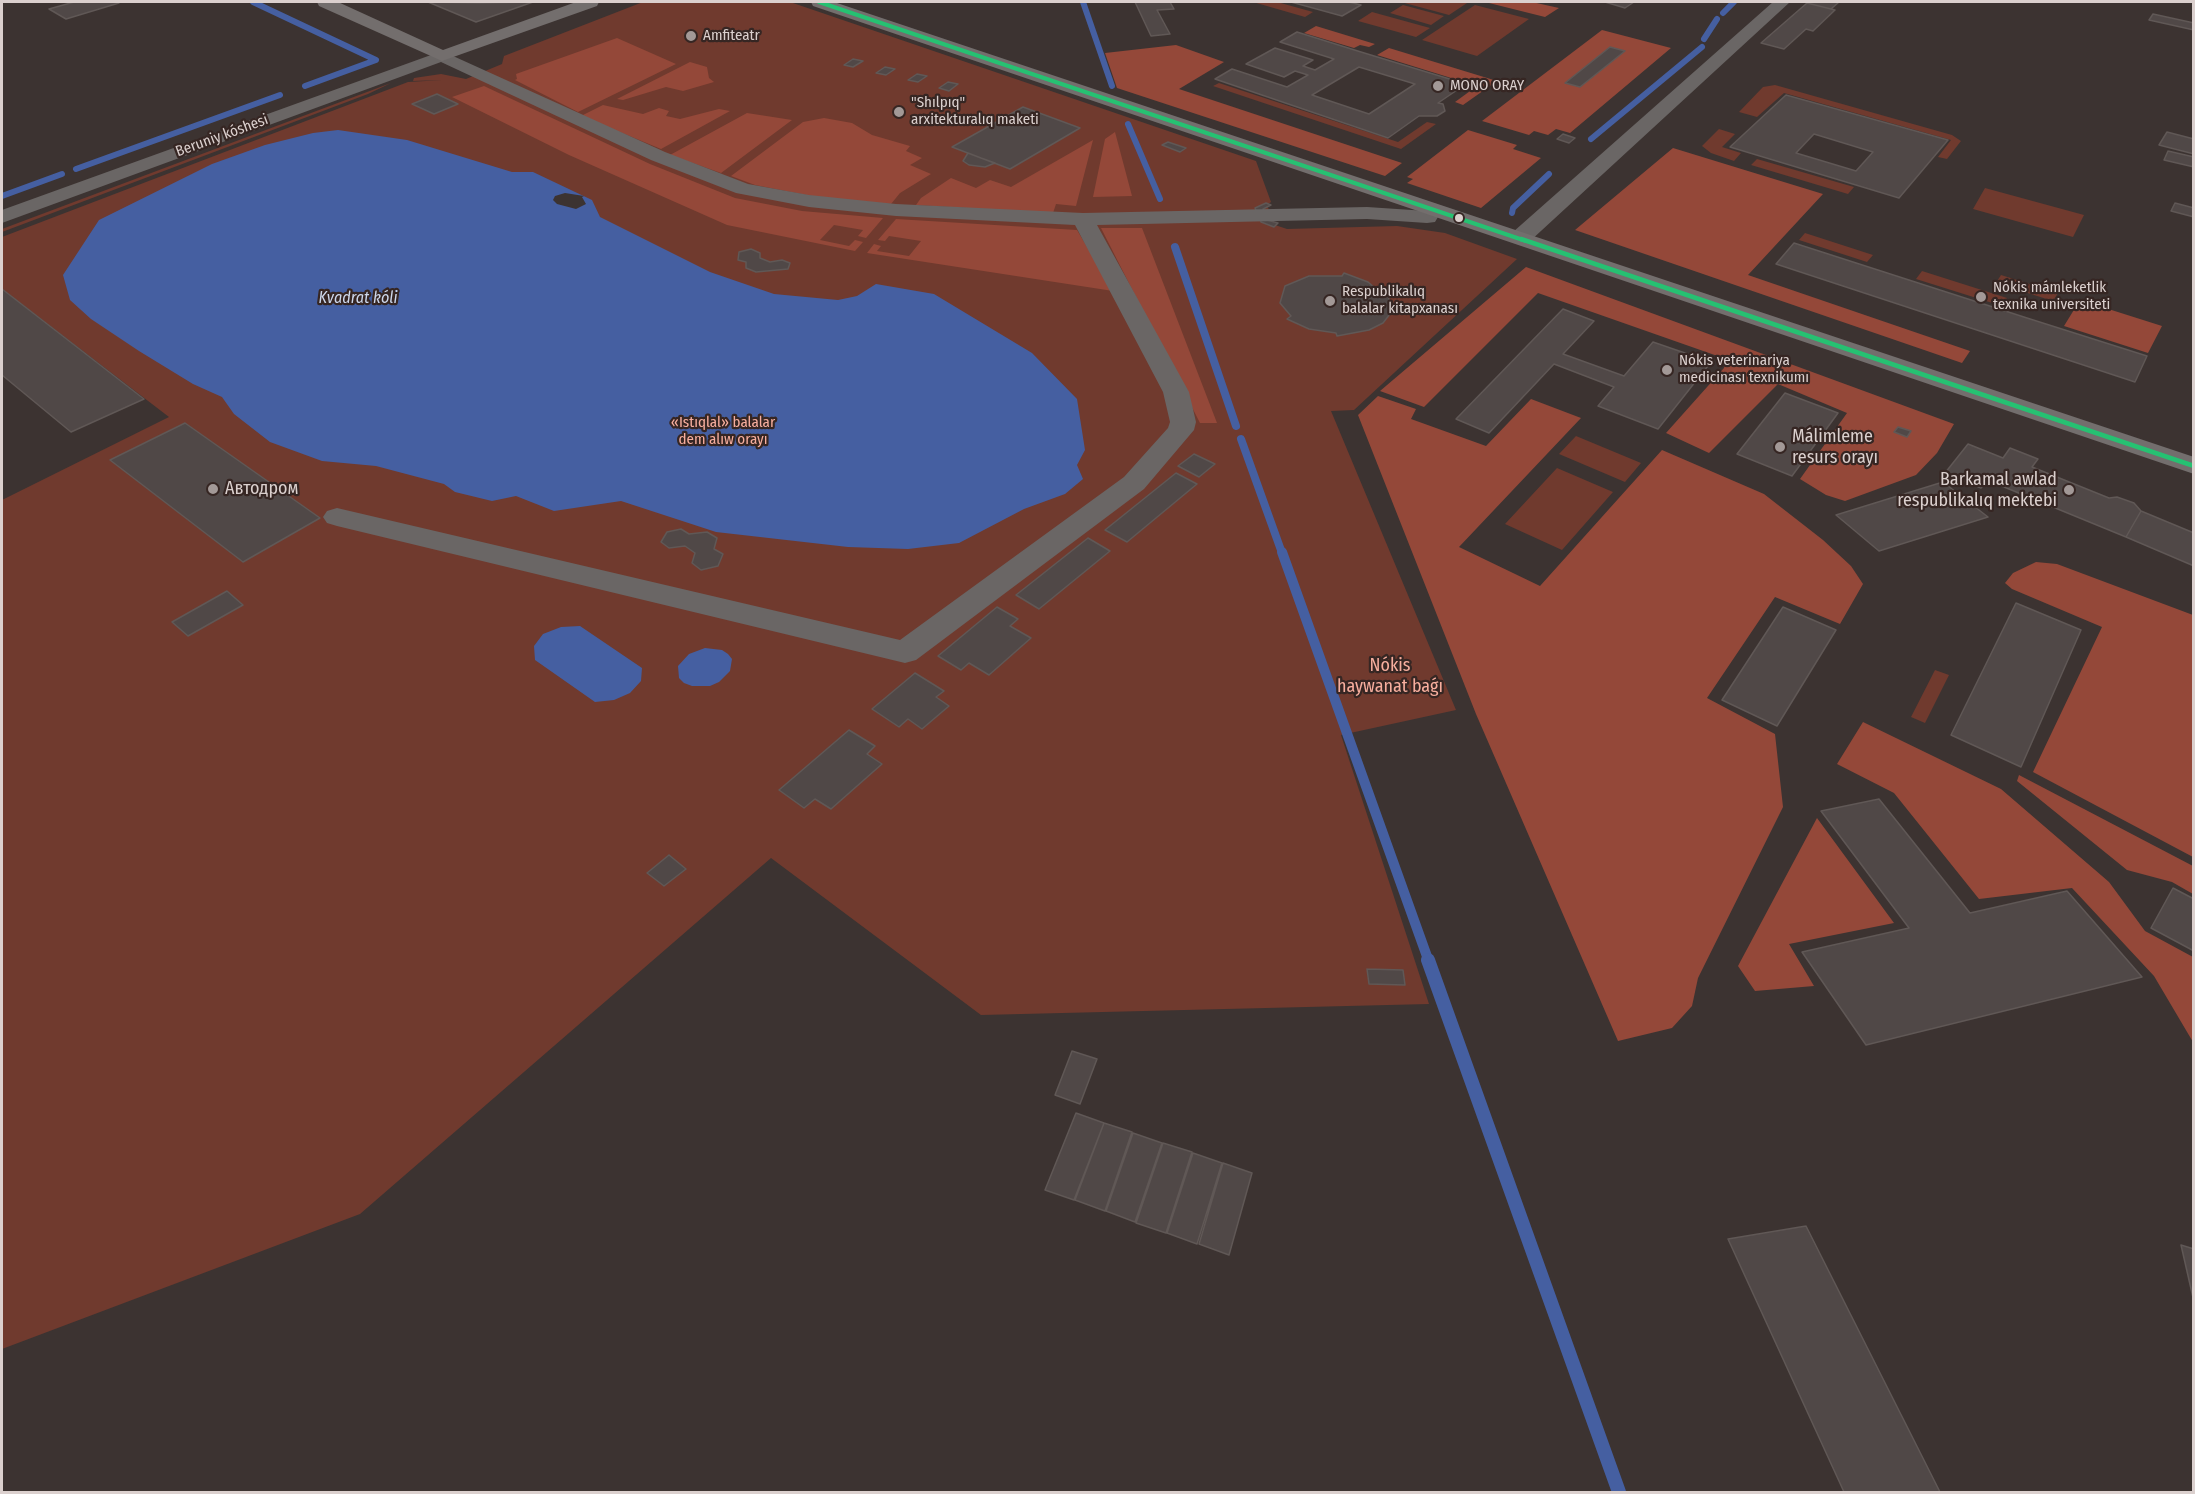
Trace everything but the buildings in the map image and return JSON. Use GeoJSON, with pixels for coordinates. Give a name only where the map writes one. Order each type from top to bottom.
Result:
{"type":"FeatureCollection","features":[{"type":"Feature","properties":{"kind":"main road"},"geometry":{"type":"LineString","coordinates":[[325,2],[442,56],[591,2]]}},
{"type":"Feature","properties":{"kind":"main road"},"geometry":{"type":"LineString","coordinates":[[819,2],[1521,237],[2193,466]]}},
{"type":"Feature","properties":{"kind":"street"},"geometry":{"type":"LineString","coordinates":[[1521,237],[1782,2]]}},
{"type":"Feature","properties":{"kind":"street","name":"Beruniy kóshesi"},"geometry":{"type":"LineString","coordinates":[[2,216],[442,56]]}},
{"type":"Feature","properties":{"kind":"street"},"geometry":{"type":"LineString","coordinates":[[442,56],[658,156],[743,189],[809,201],[896,210],[1083,219],[1367,213],[1426,217]]}},
{"type":"Feature","properties":{"kind":"street"},"geometry":{"type":"LineString","coordinates":[[337,517],[573,571],[905,652],[1134,483],[1181,430],[1183,422],[1176,392],[1083,219]]}},
{"type":"Feature","properties":{"kind":"green space","name":"«Istıqlal» balalar dem alıw orayı"},"geometry":{"type":"Polygon","coordinates":[[[643,2],[790,2],[1256,161],[1271,202],[1267,205],[1275,225],[1287,229],[1397,226],[1445,233],[1517,259],[1354,410],[1331,411],[1456,710],[1341,735],[1429,1004],[981,1015],[771,858],[360,1214],[2,1349],[2,500],[169,417],[2,289],[2,237],[408,82],[443,80],[413,81],[414,78],[441,74],[466,79],[502,64],[504,56],[643,2]]]}},
{"type":"Feature","properties":{"kind":"green space"},"geometry":{"type":"Polygon","coordinates":[[[1253,2],[1277,2],[1313,12],[1305,17],[1253,2]]]}},
{"type":"Feature","properties":{"kind":"green space"},"geometry":{"type":"Polygon","coordinates":[[[1401,2],[1460,2],[1467,3],[1449,15],[1401,2]]]}},
{"type":"Feature","properties":{"kind":"green space"},"geometry":{"type":"Polygon","coordinates":[[[1403,5],[1444,16],[1431,25],[1390,13],[1403,5]]]}},
{"type":"Feature","properties":{"kind":"green space"},"geometry":{"type":"Polygon","coordinates":[[[1475,5],[1529,19],[1477,56],[1422,40],[1475,5]]]}},
{"type":"Feature","properties":{"kind":"green space"},"geometry":{"type":"Polygon","coordinates":[[[1372,12],[1430,28],[1416,37],[1358,21],[1372,12]]]}},
{"type":"Feature","properties":{"kind":"green space"},"geometry":{"type":"Polygon","coordinates":[[[391,83],[368,94],[2,232],[2,229],[391,83]]]}},
{"type":"Feature","properties":{"kind":"green space"},"geometry":{"type":"Polygon","coordinates":[[[1219,83],[1398,142],[1427,122],[1436,124],[1401,149],[1213,86],[1219,83]]]}},
{"type":"Feature","properties":{"kind":"green space"},"geometry":{"type":"Polygon","coordinates":[[[1775,85],[1952,135],[1961,141],[1947,159],[1938,157],[1951,140],[1784,93],[1757,117],[1739,112],[1763,87],[1775,85]]]}},
{"type":"Feature","properties":{"kind":"green space"},"geometry":{"type":"Polygon","coordinates":[[[1719,129],[1735,134],[1722,147],[1741,153],[1734,161],[1711,153],[1702,146],[1719,129]]]}},
{"type":"Feature","properties":{"kind":"green space"},"geometry":{"type":"Polygon","coordinates":[[[1757,159],[1854,187],[1848,194],[1751,165],[1757,159]]]}},
{"type":"Feature","properties":{"kind":"green space"},"geometry":{"type":"Polygon","coordinates":[[[1985,188],[2084,215],[2073,237],[1973,209],[1985,188]]]}},
{"type":"Feature","properties":{"kind":"green space"},"geometry":{"type":"Polygon","coordinates":[[[1805,233],[1873,255],[1867,262],[1799,240],[1805,233]]]}},
{"type":"Feature","properties":{"kind":"green space"},"geometry":{"type":"Polygon","coordinates":[[[1922,271],[2007,298],[2002,306],[1916,279],[1922,271]]]}},
{"type":"Feature","properties":{"kind":"green space"},"geometry":{"type":"Polygon","coordinates":[[[2001,275],[2058,293],[2053,301],[1996,283],[2001,275]]]}},
{"type":"Feature","properties":{"kind":"green space"},"geometry":{"type":"Polygon","coordinates":[[[1576,436],[1641,463],[1625,482],[1559,454],[1576,436]]]}},
{"type":"Feature","properties":{"kind":"green space"},"geometry":{"type":"Polygon","coordinates":[[[1557,468],[1613,492],[1562,550],[1505,524],[1557,468]]]}},
{"type":"Feature","properties":{"kind":"green space"},"geometry":{"type":"Polygon","coordinates":[[[1935,670],[1949,675],[1925,723],[1911,717],[1935,670]]]}},
{"type":"Feature","properties":{"kind":"shaded area"},"geometry":{"type":"Polygon","coordinates":[[[1485,2],[1532,2],[1559,8],[1545,17],[1485,2]]]}},
{"type":"Feature","properties":{"kind":"shaded area"},"geometry":{"type":"Polygon","coordinates":[[[1316,26],[1375,44],[1369,47],[1360,45],[1354,48],[1304,33],[1316,26]]]}},
{"type":"Feature","properties":{"kind":"shaded area"},"geometry":{"type":"Polygon","coordinates":[[[1602,30],[1671,48],[1570,133],[1556,129],[1548,135],[1534,131],[1529,135],[1482,121],[1602,30]]]}},
{"type":"Feature","properties":{"kind":"shaded area"},"geometry":{"type":"Polygon","coordinates":[[[617,38],[676,64],[578,112],[515,80],[517,79],[516,74],[617,38]]]}},
{"type":"Feature","properties":{"kind":"shaded area"},"geometry":{"type":"Polygon","coordinates":[[[1176,45],[1224,62],[1179,89],[1402,163],[1385,176],[1117,88],[1105,53],[1176,45]]]}},
{"type":"Feature","properties":{"kind":"shaded area"},"geometry":{"type":"Polygon","coordinates":[[[1389,48],[1497,81],[1463,105],[1455,102],[1477,86],[1377,55],[1389,48]]]}},
{"type":"Feature","properties":{"kind":"shaded area"},"geometry":{"type":"Polygon","coordinates":[[[690,62],[707,67],[709,78],[714,82],[683,91],[666,87],[623,100],[617,99],[690,62]]]}},
{"type":"Feature","properties":{"kind":"shaded area"},"geometry":{"type":"Polygon","coordinates":[[[484,86],[650,164],[735,198],[802,211],[883,218],[866,238],[858,236],[863,230],[834,225],[820,240],[849,246],[855,240],[863,242],[855,251],[727,225],[569,155],[452,97],[484,86]]]}},
{"type":"Feature","properties":{"kind":"shaded area"},"geometry":{"type":"Polygon","coordinates":[[[603,105],[643,114],[659,108],[669,111],[666,116],[680,119],[719,109],[730,111],[661,149],[581,116],[603,105]]]}},
{"type":"Feature","properties":{"kind":"shaded area"},"geometry":{"type":"Polygon","coordinates":[[[747,113],[792,120],[721,173],[670,155],[747,113]]]}},
{"type":"Feature","properties":{"kind":"shaded area"},"geometry":{"type":"Polygon","coordinates":[[[824,118],[852,123],[872,135],[910,146],[906,151],[922,158],[910,165],[931,174],[900,193],[891,204],[817,197],[755,185],[731,176],[803,122],[824,118]]]}},
{"type":"Feature","properties":{"kind":"shaded area"},"geometry":{"type":"Polygon","coordinates":[[[1468,130],[1517,145],[1513,149],[1541,158],[1481,208],[1407,183],[1413,179],[1407,177],[1468,130]]]}},
{"type":"Feature","properties":{"kind":"shaded area"},"geometry":{"type":"Polygon","coordinates":[[[1115,132],[1132,196],[1093,197],[1105,139],[1115,132]]]}},
{"type":"Feature","properties":{"kind":"shaded area"},"geometry":{"type":"Polygon","coordinates":[[[1093,140],[1076,206],[1056,204],[1053,213],[916,205],[921,198],[951,178],[976,188],[990,180],[1011,187],[1093,140]]]}},
{"type":"Feature","properties":{"kind":"shaded area"},"geometry":{"type":"Polygon","coordinates":[[[1673,148],[1823,194],[1748,275],[1970,351],[1962,363],[1575,230],[1673,148]]]}},
{"type":"Feature","properties":{"kind":"shaded area"},"geometry":{"type":"Polygon","coordinates":[[[896,219],[1077,230],[1113,291],[867,253],[874,244],[881,246],[877,251],[909,256],[921,241],[889,236],[885,241],[878,240],[896,219]]]}},
{"type":"Feature","properties":{"kind":"shaded area"},"geometry":{"type":"Polygon","coordinates":[[[1101,228],[1142,228],[1217,423],[1200,423],[1101,228]]]}},
{"type":"Feature","properties":{"kind":"shaded area"},"geometry":{"type":"Polygon","coordinates":[[[1526,267],[1954,424],[1937,453],[1916,475],[1845,501],[1826,495],[1800,479],[1847,413],[1778,384],[1709,453],[1666,433],[1724,368],[1726,359],[1538,293],[1424,407],[1380,391],[1526,267]]]}},
{"type":"Feature","properties":{"kind":"shaded area"},"geometry":{"type":"Polygon","coordinates":[[[2080,300],[2162,326],[2148,353],[2064,326],[2080,300]]]}},
{"type":"Feature","properties":{"kind":"shaded area"},"geometry":{"type":"Polygon","coordinates":[[[1378,396],[1416,409],[1411,419],[1486,446],[1531,399],[1581,418],[1459,547],[1540,586],[1662,450],[1764,494],[1823,540],[1851,566],[1863,584],[1840,624],[1775,597],[1707,698],[1775,734],[1783,807],[1698,978],[1692,1006],[1672,1028],[1618,1041],[1476,714],[1358,415],[1378,396]]]}},
{"type":"Feature","properties":{"kind":"shaded area"},"geometry":{"type":"Polygon","coordinates":[[[2036,562],[2057,564],[2193,615],[2193,857],[2033,772],[2102,627],[2012,589],[2005,583],[2013,573],[2036,562]]]}},
{"type":"Feature","properties":{"kind":"shaded area"},"geometry":{"type":"Polygon","coordinates":[[[1863,722],[2001,789],[2109,882],[2145,931],[2193,957],[2193,1042],[2154,976],[2072,888],[1979,899],[1894,793],[1837,764],[1863,722]]]}},
{"type":"Feature","properties":{"kind":"shaded area"},"geometry":{"type":"Polygon","coordinates":[[[2019,775],[2193,866],[2193,894],[2172,882],[2127,870],[2017,781],[2019,775]]]}},
{"type":"Feature","properties":{"kind":"shaded area"},"geometry":{"type":"Polygon","coordinates":[[[1817,818],[1894,923],[1789,944],[1814,986],[1755,991],[1738,966],[1817,818]]]}},
{"type":"Feature","properties":{"kind":"water","name":"Kvadrat kóli"},"geometry":{"type":"Polygon","coordinates":[[[338,130],[407,140],[512,172],[533,172],[592,200],[600,217],[710,272],[774,294],[838,300],[857,296],[876,284],[934,294],[1032,353],[1077,399],[1085,450],[1077,465],[1083,479],[1065,494],[1024,509],[959,543],[908,549],[848,547],[716,532],[621,501],[554,511],[516,496],[492,501],[455,492],[444,484],[376,466],[322,461],[270,442],[234,414],[222,397],[193,384],[139,351],[91,319],[70,300],[63,275],[99,220],[212,164],[265,145],[313,133],[338,130]]]}},
{"type":"Feature","properties":{"kind":"water"},"geometry":{"type":"Polygon","coordinates":[[[580,626],[642,668],[641,681],[630,693],[614,700],[595,702],[535,660],[534,646],[543,634],[561,627],[580,626]]]}},
{"type":"Feature","properties":{"kind":"water"},"geometry":{"type":"Polygon","coordinates":[[[705,648],[722,650],[728,654],[732,659],[730,671],[719,682],[710,686],[692,686],[684,683],[679,678],[678,666],[689,654],[705,648]]]}},
{"type":"Feature","properties":{"kind":"pier"},"geometry":{"type":"Polygon","coordinates":[[[565,193],[584,196],[582,197],[586,204],[576,209],[557,204],[553,200],[555,196],[565,193]]]}},
{"type":"Feature","properties":{"kind":"waterway"},"geometry":{"type":"LineString","coordinates":[[253,2],[376,60],[305,86]]}},
{"type":"Feature","properties":{"kind":"waterway"},"geometry":{"type":"LineString","coordinates":[[1083,2],[1112,86]]}},
{"type":"Feature","properties":{"kind":"waterway"},"geometry":{"type":"LineString","coordinates":[[1723,13],[1734,2]]}},
{"type":"Feature","properties":{"kind":"waterway"},"geometry":{"type":"LineString","coordinates":[[1704,39],[1717,19]]}},
{"type":"Feature","properties":{"kind":"waterway"},"geometry":{"type":"LineString","coordinates":[[1591,139],[1702,47]]}},
{"type":"Feature","properties":{"kind":"waterway"},"geometry":{"type":"LineString","coordinates":[[76,169],[280,95]]}},
{"type":"Feature","properties":{"kind":"waterway"},"geometry":{"type":"LineString","coordinates":[[1128,124],[1160,199]]}},
{"type":"Feature","properties":{"kind":"waterway"},"geometry":{"type":"LineString","coordinates":[[2,196],[62,174]]}},
{"type":"Feature","properties":{"kind":"waterway"},"geometry":{"type":"LineString","coordinates":[[1512,213],[1513,208],[1549,174]]}},
{"type":"Feature","properties":{"kind":"waterway"},"geometry":{"type":"LineString","coordinates":[[1175,247],[1236,426]]}},
{"type":"Feature","properties":{"kind":"waterway"},"geometry":{"type":"LineString","coordinates":[[1241,439],[1282,553]]}},
{"type":"Feature","properties":{"kind":"waterway"},"geometry":{"type":"LineString","coordinates":[[1282,552],[1429,962]]}},
{"type":"Feature","properties":{"kind":"waterway"},"geometry":{"type":"LineString","coordinates":[[1428,960],[1619,1492]]}},
{"type":"Feature","properties":{"kind":"transit line"},"geometry":{"type":"LineString","coordinates":[[819,2],[2194,466]]}},
{"type":"Feature","properties":{"kind":"place","name":"Amfiteatr"},"geometry":{"type":"Point","coordinates":[691,36]}},
{"type":"Feature","properties":{"kind":"place","name":"MONO ORAY"},"geometry":{"type":"Point","coordinates":[1438,86]}},
{"type":"Feature","properties":{"kind":"place","name":"\"Shılpıq\" arxitekturalıq maketi"},"geometry":{"type":"Point","coordinates":[899,112]}},
{"type":"Feature","properties":{"kind":"place","name":"Nókis mámleketlik texnika universiteti"},"geometry":{"type":"Point","coordinates":[1981,297]}},
{"type":"Feature","properties":{"kind":"place","name":"Respublikalıq balalar kitapxanası"},"geometry":{"type":"Point","coordinates":[1330,301]}},
{"type":"Feature","properties":{"kind":"place","name":"Nókis veterinariya medicinası texnikumı"},"geometry":{"type":"Point","coordinates":[1667,370]}},
{"type":"Feature","properties":{"kind":"place","name":"Málimleme resurs orayı"},"geometry":{"type":"Point","coordinates":[1780,447]}},
{"type":"Feature","properties":{"kind":"place","name":"Автодром"},"geometry":{"type":"Point","coordinates":[213,489]}},
{"type":"Feature","properties":{"kind":"place","name":"Barkamal awlad respublikalıq mektebi"},"geometry":{"type":"Point","coordinates":[2069,490]}},
{"type":"Feature","properties":{"kind":"park label","name":"Nókis haywanat baǵı"},"geometry":{"type":"Point","coordinates":[1390,676]}}]}
